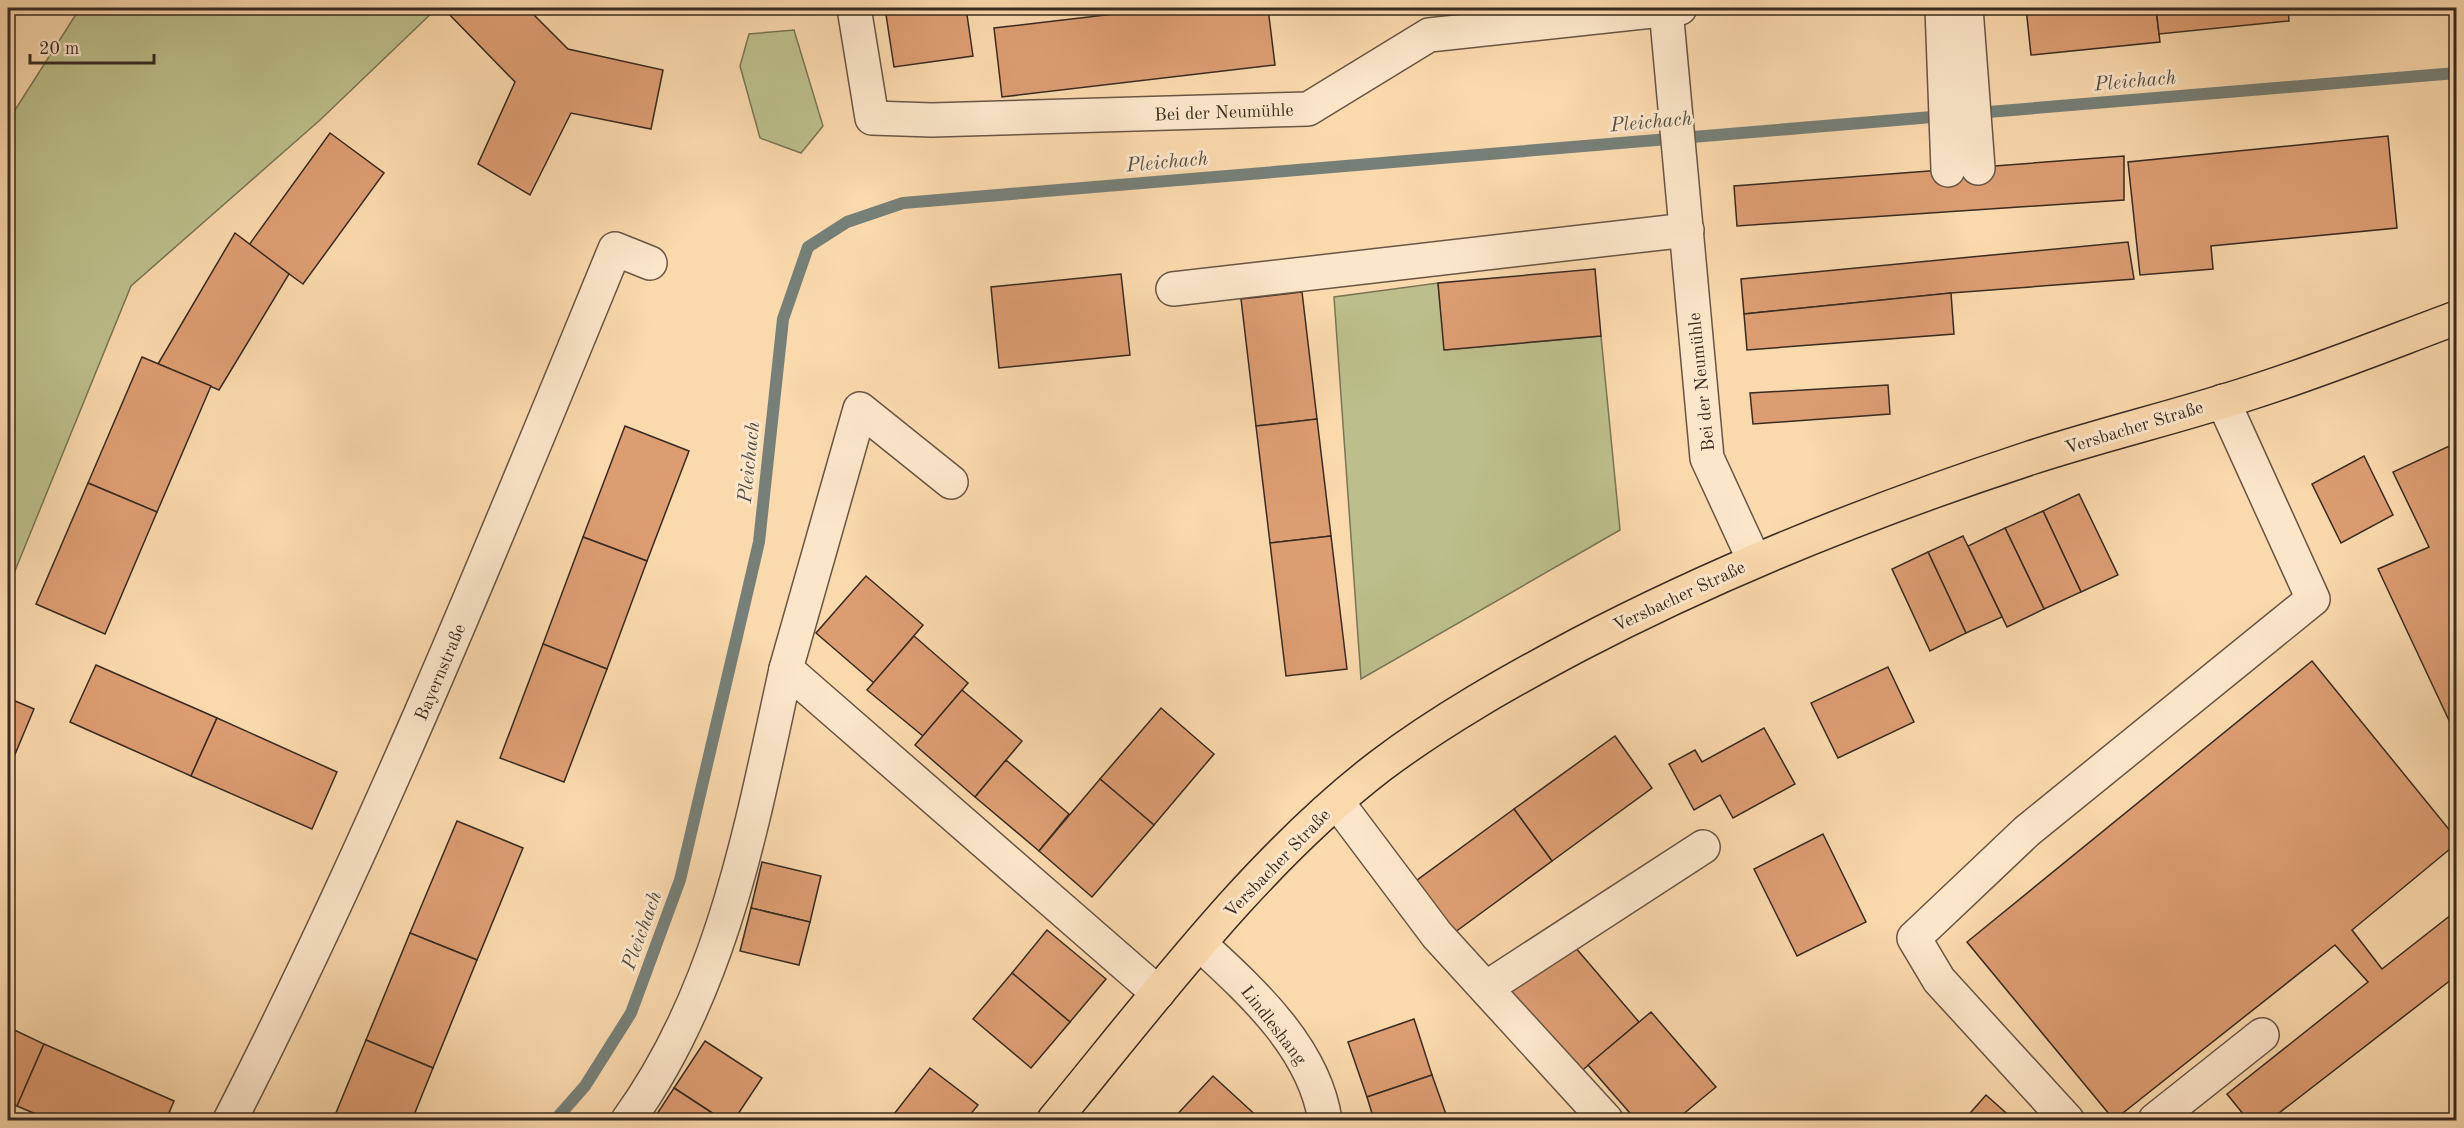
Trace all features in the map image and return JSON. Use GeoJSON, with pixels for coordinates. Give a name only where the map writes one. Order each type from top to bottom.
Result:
{"type":"FeatureCollection","features":[{"type":"Feature","properties":{"kind":"main road","name":"Versbacher Straße"},"geometry":{"type":"LineString","coordinates":[[1054,1120],[1200,944],[1303,831],[1336,802],[1414,742],[1522,676],[1638,613],[1754,560],[1843,524],[2030,458],[2223,401],[2457,318]]}},
{"type":"Feature","properties":{"kind":"street","name":"Bei der Neumühle"},"geometry":{"type":"LineString","coordinates":[[854,8],[872,118],[932,120],[1308,109],[1429,35],[1673,8],[1675,101],[1707,458],[1754,560]]}},
{"type":"Feature","properties":{"kind":"street"},"geometry":{"type":"LineString","coordinates":[[1942,8],[1957,70],[1963,169]]}},
{"type":"Feature","properties":{"kind":"street"},"geometry":{"type":"LineString","coordinates":[[1957,70],[1966,8]]}},
{"type":"Feature","properties":{"kind":"street"},"geometry":{"type":"LineString","coordinates":[[1173,289],[1686,230]]}},
{"type":"Feature","properties":{"kind":"street","name":"Bayernstraße"},"geometry":{"type":"LineString","coordinates":[[230,1120],[287,1009],[415,732],[615,249],[650,263]]}},
{"type":"Feature","properties":{"kind":"street"},"geometry":{"type":"LineString","coordinates":[[2067,1120],[1939,980],[1914,938],[2027,831],[2313,599],[2223,401]]}},
{"type":"Feature","properties":{"kind":"street"},"geometry":{"type":"LineString","coordinates":[[628,1120],[669,1056],[702,984],[736,885],[786,669],[860,409],[951,482]]}},
{"type":"Feature","properties":{"kind":"street"},"geometry":{"type":"LineString","coordinates":[[786,669],[1158,993]]}},
{"type":"Feature","properties":{"kind":"street"},"geometry":{"type":"LineString","coordinates":[[1336,802],[1437,935],[1606,1120]]}},
{"type":"Feature","properties":{"kind":"street"},"geometry":{"type":"LineString","coordinates":[[1486,988],[1703,847]]}},
{"type":"Feature","properties":{"kind":"street","name":"Lindleshang"},"geometry":{"type":"LineString","coordinates":[[1200,944],[1260,1002],[1305,1061],[1322,1100],[1325,1120]]}},
{"type":"Feature","properties":{"kind":"street"},"geometry":{"type":"LineString","coordinates":[[2155,1120],[2262,1035]]}},
{"type":"Feature","properties":{"kind":"green space"},"geometry":{"type":"Polygon","coordinates":[[[80,8],[437,8],[320,120],[131,286],[8,588],[8,121],[80,8]]]}},
{"type":"Feature","properties":{"kind":"green space"},"geometry":{"type":"Polygon","coordinates":[[[794,30],[823,126],[801,153],[760,138],[740,66],[749,34],[794,30]]]}},
{"type":"Feature","properties":{"kind":"green space"},"geometry":{"type":"Polygon","coordinates":[[[1438,283],[1445,350],[1601,336],[1620,530],[1361,679],[1334,297],[1438,283]]]}},
{"type":"Feature","properties":{"kind":"building"},"geometry":{"type":"Polygon","coordinates":[[[449,8],[527,8],[568,49],[663,70],[651,129],[571,113],[530,195],[478,164],[515,82],[446,11],[449,8]]]}},
{"type":"Feature","properties":{"kind":"building"},"geometry":{"type":"Polygon","coordinates":[[[885,8],[966,8],[973,56],[894,67],[885,8]]]}},
{"type":"Feature","properties":{"kind":"building"},"geometry":{"type":"Polygon","coordinates":[[[1165,8],[1268,8],[1275,65],[1002,97],[994,28],[1165,8]]]}},
{"type":"Feature","properties":{"kind":"building"},"geometry":{"type":"Polygon","coordinates":[[[2026,8],[2156,8],[2160,42],[2031,55],[2026,8]]]}},
{"type":"Feature","properties":{"kind":"building"},"geometry":{"type":"Polygon","coordinates":[[[2156,8],[2288,8],[2289,21],[2159,34],[2156,8]]]}},
{"type":"Feature","properties":{"kind":"building"},"geometry":{"type":"Polygon","coordinates":[[[330,133],[384,173],[303,284],[249,245],[330,133]]]}},
{"type":"Feature","properties":{"kind":"building"},"geometry":{"type":"Polygon","coordinates":[[[2388,136],[2397,228],[2211,246],[2213,269],[2140,275],[2128,162],[2388,136]]]}},
{"type":"Feature","properties":{"kind":"building"},"geometry":{"type":"Polygon","coordinates":[[[2124,156],[2124,200],[1737,226],[1734,186],[2124,156]]]}},
{"type":"Feature","properties":{"kind":"building"},"geometry":{"type":"Polygon","coordinates":[[[235,233],[289,274],[219,390],[158,364],[235,233]]]}},
{"type":"Feature","properties":{"kind":"building"},"geometry":{"type":"Polygon","coordinates":[[[2128,242],[2134,279],[1951,293],[1744,314],[1741,279],[2128,242]]]}},
{"type":"Feature","properties":{"kind":"building"},"geometry":{"type":"Polygon","coordinates":[[[1595,269],[1601,336],[1444,350],[1438,283],[1595,269]]]}},
{"type":"Feature","properties":{"kind":"building"},"geometry":{"type":"Polygon","coordinates":[[[1121,274],[1130,355],[999,368],[991,287],[1121,274]]]}},
{"type":"Feature","properties":{"kind":"building"},"geometry":{"type":"Polygon","coordinates":[[[1302,292],[1317,419],[1256,426],[1241,299],[1302,292]]]}},
{"type":"Feature","properties":{"kind":"building"},"geometry":{"type":"Polygon","coordinates":[[[1951,293],[1954,334],[1747,350],[1744,314],[1951,293]]]}},
{"type":"Feature","properties":{"kind":"building"},"geometry":{"type":"Polygon","coordinates":[[[142,357],[211,386],[157,512],[88,483],[142,357]]]}},
{"type":"Feature","properties":{"kind":"building"},"geometry":{"type":"Polygon","coordinates":[[[1888,385],[1890,414],[1753,424],[1750,393],[1888,385]]]}},
{"type":"Feature","properties":{"kind":"building"},"geometry":{"type":"Polygon","coordinates":[[[1317,419],[1331,536],[1270,543],[1256,426],[1317,419]]]}},
{"type":"Feature","properties":{"kind":"building"},"geometry":{"type":"Polygon","coordinates":[[[625,426],[689,451],[647,561],[583,537],[625,426]]]}},
{"type":"Feature","properties":{"kind":"building"},"geometry":{"type":"Polygon","coordinates":[[[2456,443],[2456,730],[2454,731],[2378,569],[2429,547],[2393,472],[2456,443]]]}},
{"type":"Feature","properties":{"kind":"building"},"geometry":{"type":"Polygon","coordinates":[[[2364,456],[2393,515],[2341,543],[2312,484],[2364,456]]]}},
{"type":"Feature","properties":{"kind":"building"},"geometry":{"type":"Polygon","coordinates":[[[88,483],[157,512],[105,634],[36,604],[88,483]]]}},
{"type":"Feature","properties":{"kind":"building"},"geometry":{"type":"Polygon","coordinates":[[[2079,494],[2118,575],[2081,592],[2043,511],[2079,494]]]}},
{"type":"Feature","properties":{"kind":"building"},"geometry":{"type":"Polygon","coordinates":[[[2043,511],[2081,592],[2044,609],[2005,528],[2043,511]]]}},
{"type":"Feature","properties":{"kind":"building"},"geometry":{"type":"Polygon","coordinates":[[[2005,528],[2044,609],[2007,627],[1968,546],[2005,528]]]}},
{"type":"Feature","properties":{"kind":"building"},"geometry":{"type":"Polygon","coordinates":[[[1331,536],[1347,669],[1286,676],[1270,543],[1331,536]]]}},
{"type":"Feature","properties":{"kind":"building"},"geometry":{"type":"Polygon","coordinates":[[[1963,536],[2002,617],[1966,633],[1928,552],[1963,536]]]}},
{"type":"Feature","properties":{"kind":"building"},"geometry":{"type":"Polygon","coordinates":[[[583,537],[647,561],[607,669],[543,644],[583,537]]]}},
{"type":"Feature","properties":{"kind":"building"},"geometry":{"type":"Polygon","coordinates":[[[1928,552],[1966,633],[1930,651],[1892,569],[1928,552]]]}},
{"type":"Feature","properties":{"kind":"building"},"geometry":{"type":"Polygon","coordinates":[[[866,576],[923,625],[874,683],[816,633],[866,576]]]}},
{"type":"Feature","properties":{"kind":"building"},"geometry":{"type":"Polygon","coordinates":[[[914,636],[968,683],[923,736],[867,690],[914,636]]]}},
{"type":"Feature","properties":{"kind":"building"},"geometry":{"type":"Polygon","coordinates":[[[543,644],[607,669],[564,782],[500,758],[543,644]]]}},
{"type":"Feature","properties":{"kind":"building"},"geometry":{"type":"Polygon","coordinates":[[[2312,661],[2456,838],[2456,844],[2352,930],[2382,969],[2456,911],[2456,976],[2270,1120],[2248,1120],[2227,1094],[2368,982],[2335,945],[2114,1120],[1967,942],[2312,661]]]}},
{"type":"Feature","properties":{"kind":"building"},"geometry":{"type":"Polygon","coordinates":[[[96,665],[217,718],[191,776],[70,722],[96,665]]]}},
{"type":"Feature","properties":{"kind":"building"},"geometry":{"type":"Polygon","coordinates":[[[1888,667],[1914,722],[1838,758],[1811,703],[1888,667]]]}},
{"type":"Feature","properties":{"kind":"building"},"geometry":{"type":"Polygon","coordinates":[[[962,690],[1022,741],[975,797],[915,745],[962,690]]]}},
{"type":"Feature","properties":{"kind":"building"},"geometry":{"type":"Polygon","coordinates":[[[8,698],[34,709],[8,771],[8,698]]]}},
{"type":"Feature","properties":{"kind":"building"},"geometry":{"type":"Polygon","coordinates":[[[1161,708],[1214,754],[1154,825],[1100,779],[1161,708]]]}},
{"type":"Feature","properties":{"kind":"building"},"geometry":{"type":"Polygon","coordinates":[[[217,718],[337,772],[312,829],[191,776],[217,718]]]}},
{"type":"Feature","properties":{"kind":"building"},"geometry":{"type":"Polygon","coordinates":[[[1764,728],[1795,784],[1733,818],[1720,795],[1694,810],[1669,764],[1695,750],[1702,762],[1764,728]]]}},
{"type":"Feature","properties":{"kind":"building"},"geometry":{"type":"Polygon","coordinates":[[[1615,736],[1652,788],[1552,861],[1514,809],[1615,736]]]}},
{"type":"Feature","properties":{"kind":"building"},"geometry":{"type":"Polygon","coordinates":[[[1006,760],[1069,814],[1039,851],[975,797],[1006,760]]]}},
{"type":"Feature","properties":{"kind":"building"},"geometry":{"type":"Polygon","coordinates":[[[1100,779],[1154,825],[1092,897],[1039,851],[1100,779]]]}},
{"type":"Feature","properties":{"kind":"building"},"geometry":{"type":"Polygon","coordinates":[[[1514,809],[1552,861],[1447,938],[1409,886],[1514,809]]]}},
{"type":"Feature","properties":{"kind":"building"},"geometry":{"type":"Polygon","coordinates":[[[457,821],[523,848],[477,960],[410,933],[457,821]]]}},
{"type":"Feature","properties":{"kind":"building"},"geometry":{"type":"Polygon","coordinates":[[[1823,834],[1866,922],[1797,956],[1754,869],[1823,834]]]}},
{"type":"Feature","properties":{"kind":"building"},"geometry":{"type":"Polygon","coordinates":[[[762,862],[821,876],[810,922],[751,908],[762,862]]]}},
{"type":"Feature","properties":{"kind":"building"},"geometry":{"type":"Polygon","coordinates":[[[751,908],[810,922],[799,965],[740,951],[751,908]]]}},
{"type":"Feature","properties":{"kind":"building"},"geometry":{"type":"Polygon","coordinates":[[[1047,930],[1106,979],[1070,1022],[1012,973],[1047,930]]]}},
{"type":"Feature","properties":{"kind":"building"},"geometry":{"type":"Polygon","coordinates":[[[410,933],[477,960],[433,1068],[366,1040],[410,933]]]}},
{"type":"Feature","properties":{"kind":"building"},"geometry":{"type":"Polygon","coordinates":[[[1569,940],[1639,1022],[1578,1074],[1508,992],[1569,940]]]}},
{"type":"Feature","properties":{"kind":"building"},"geometry":{"type":"Polygon","coordinates":[[[1012,973],[1070,1022],[1031,1068],[973,1019],[1012,973]]]}},
{"type":"Feature","properties":{"kind":"building"},"geometry":{"type":"Polygon","coordinates":[[[1651,1012],[1716,1087],[1676,1120],[1636,1120],[1588,1065],[1651,1012]]]}},
{"type":"Feature","properties":{"kind":"building"},"geometry":{"type":"Polygon","coordinates":[[[1414,1019],[1432,1075],[1367,1097],[1348,1042],[1414,1019]]]}},
{"type":"Feature","properties":{"kind":"building"},"geometry":{"type":"Polygon","coordinates":[[[8,1027],[44,1044],[17,1106],[8,1102],[8,1027]]]}},
{"type":"Feature","properties":{"kind":"building"},"geometry":{"type":"Polygon","coordinates":[[[366,1040],[433,1068],[412,1120],[333,1120],[366,1040]]]}},
{"type":"Feature","properties":{"kind":"building"},"geometry":{"type":"Polygon","coordinates":[[[705,1041],[762,1078],[734,1120],[723,1120],[674,1088],[705,1041]]]}},
{"type":"Feature","properties":{"kind":"building"},"geometry":{"type":"Polygon","coordinates":[[[44,1044],[174,1101],[166,1120],[50,1120],[17,1106],[44,1044]]]}},
{"type":"Feature","properties":{"kind":"building"},"geometry":{"type":"Polygon","coordinates":[[[930,1068],[978,1105],[966,1120],[903,1120],[894,1114],[930,1068]]]}},
{"type":"Feature","properties":{"kind":"building"},"geometry":{"type":"Polygon","coordinates":[[[1432,1075],[1448,1120],[1374,1120],[1367,1097],[1432,1075]]]}},
{"type":"Feature","properties":{"kind":"building"},"geometry":{"type":"Polygon","coordinates":[[[1213,1076],[1261,1120],[1172,1120],[1213,1076]]]}},
{"type":"Feature","properties":{"kind":"building"},"geometry":{"type":"Polygon","coordinates":[[[674,1088],[723,1120],[653,1120],[674,1088]]]}},
{"type":"Feature","properties":{"kind":"building"},"geometry":{"type":"Polygon","coordinates":[[[1986,1095],[2014,1120],[1964,1120],[1986,1095]]]}},
{"type":"Feature","properties":{"kind":"waterway","name":"Pleichach"},"geometry":{"type":"LineString","coordinates":[[1976,113],[2456,73]]}},
{"type":"Feature","properties":{"kind":"waterway","name":"Pleichach"},"geometry":{"type":"LineString","coordinates":[[555,1120],[585,1086],[631,1013],[680,880],[759,542],[783,319],[808,247],[847,222],[903,203],[1944,116]]}}]}
